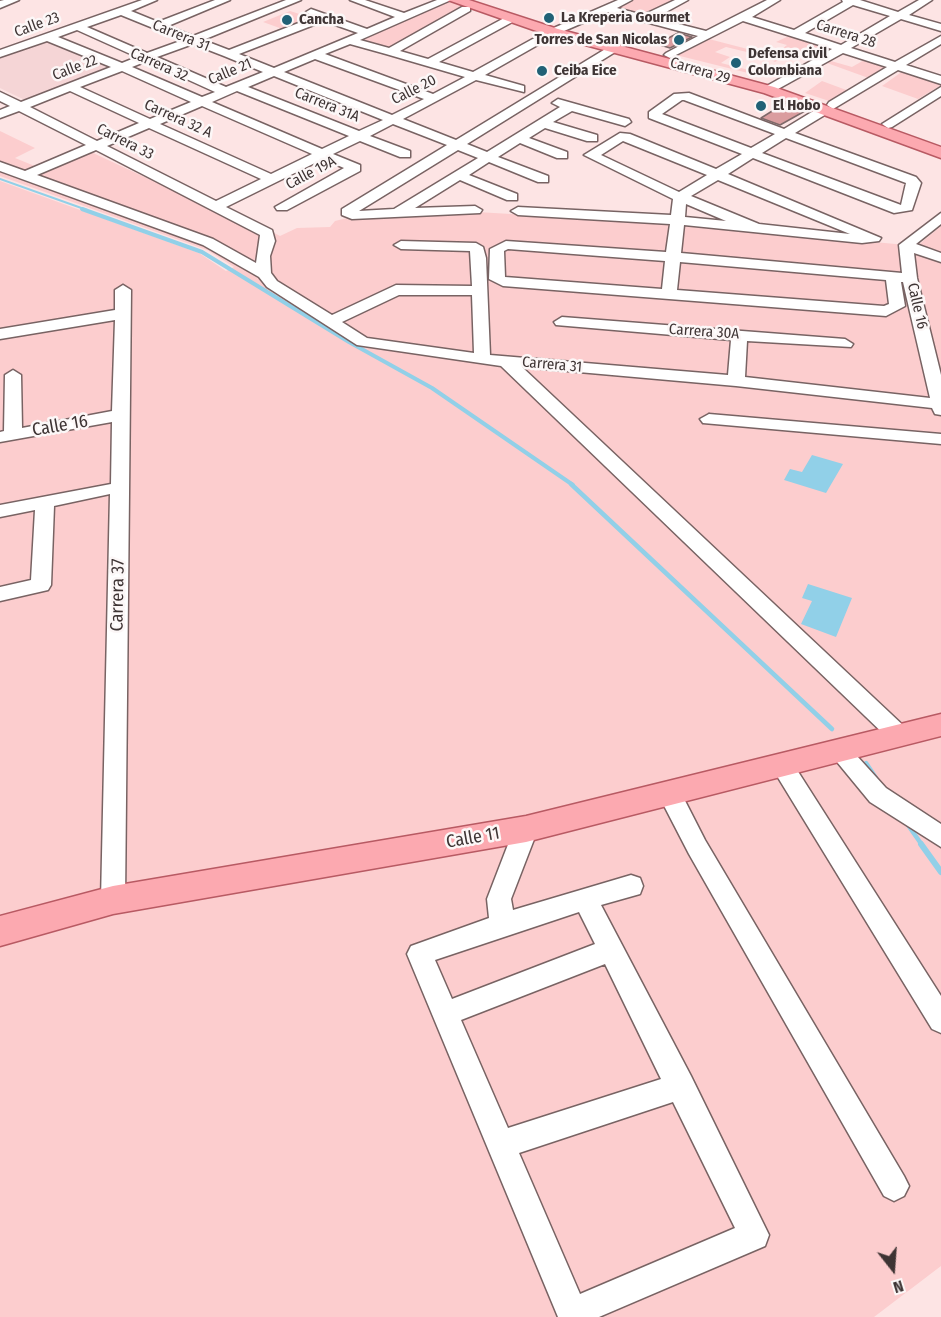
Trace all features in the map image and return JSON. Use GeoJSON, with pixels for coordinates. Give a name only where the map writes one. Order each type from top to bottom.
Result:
{"type":"FeatureCollection","features":[{"type":"Feature","properties":{"kind":"main road","name":"Carrera 29"},"geometry":{"type":"LineString","coordinates":[[465,3],[558,30],[669,55],[829,108],[941,153]]}},
{"type":"Feature","properties":{"kind":"main road","name":"Carrera 29"},"geometry":{"type":"LineString","coordinates":[[465,3],[616,47],[773,88]]}},
{"type":"Feature","properties":{"kind":"main road","name":"Carrera 29"},"geometry":{"type":"LineString","coordinates":[[829,108],[888,124],[941,142]]}},
{"type":"Feature","properties":{"kind":"main road","name":"Calle 11"},"geometry":{"type":"LineString","coordinates":[[0,931],[113,900],[526,828],[941,725]]}},
{"type":"Feature","properties":{"kind":"street"},"geometry":{"type":"LineString","coordinates":[[0,2],[14,0]]}},
{"type":"Feature","properties":{"kind":"street","name":"Calle 23"},"geometry":{"type":"LineString","coordinates":[[0,54],[153,0]]}},
{"type":"Feature","properties":{"kind":"street"},"geometry":{"type":"LineString","coordinates":[[183,0],[203,8]]}},
{"type":"Feature","properties":{"kind":"street"},"geometry":{"type":"LineString","coordinates":[[157,26],[225,0]]}},
{"type":"Feature","properties":{"kind":"street"},"geometry":{"type":"LineString","coordinates":[[355,0],[404,17]]}},
{"type":"Feature","properties":{"kind":"street","name":"Calle 21"},"geometry":{"type":"LineString","coordinates":[[26,175],[446,0]]}},
{"type":"Feature","properties":{"kind":"street","name":"Calle 20"},"geometry":{"type":"LineString","coordinates":[[216,207],[434,99],[558,30],[604,8],[627,0]]}},
{"type":"Feature","properties":{"kind":"street"},"geometry":{"type":"LineString","coordinates":[[646,18],[683,0]]}},
{"type":"Feature","properties":{"kind":"street"},"geometry":{"type":"LineString","coordinates":[[795,34],[852,0],[941,28]]}},
{"type":"Feature","properties":{"kind":"street"},"geometry":{"type":"LineString","coordinates":[[773,88],[927,0]]}},
{"type":"Feature","properties":{"kind":"street"},"geometry":{"type":"LineString","coordinates":[[288,1],[366,32]]}},
{"type":"Feature","properties":{"kind":"street","name":"Calle 22"},"geometry":{"type":"LineString","coordinates":[[0,114],[194,41],[288,1]]}},
{"type":"Feature","properties":{"kind":"street"},"geometry":{"type":"LineString","coordinates":[[669,55],[771,1]]}},
{"type":"Feature","properties":{"kind":"street"},"geometry":{"type":"LineString","coordinates":[[390,52],[465,3]]}},
{"type":"Feature","properties":{"kind":"street"},"geometry":{"type":"LineString","coordinates":[[604,8],[707,35]]}},
{"type":"Feature","properties":{"kind":"street","name":"Carrera 31"},"geometry":{"type":"LineString","coordinates":[[121,11],[455,146],[543,179]]}},
{"type":"Feature","properties":{"kind":"street"},"geometry":{"type":"LineString","coordinates":[[228,54],[324,17]]}},
{"type":"Feature","properties":{"kind":"street"},"geometry":{"type":"LineString","coordinates":[[584,17],[606,23]]}},
{"type":"Feature","properties":{"kind":"street","name":"Carrera 28"},"geometry":{"type":"LineString","coordinates":[[742,17],[941,80]]}},
{"type":"Feature","properties":{"kind":"street"},"geometry":{"type":"LineString","coordinates":[[429,63],[512,18]]}},
{"type":"Feature","properties":{"kind":"street"},"geometry":{"type":"LineString","coordinates":[[242,22],[277,35]]}},
{"type":"Feature","properties":{"kind":"street","name":"Carrera 31A"},"geometry":{"type":"LineString","coordinates":[[78,27],[231,89],[405,154]]}},
{"type":"Feature","properties":{"kind":"street","name":"Carrera 32"},"geometry":{"type":"LineString","coordinates":[[47,37],[355,168]]}},
{"type":"Feature","properties":{"kind":"street"},"geometry":{"type":"LineString","coordinates":[[669,292],[680,197],[787,135],[941,39]]}},
{"type":"Feature","properties":{"kind":"street"},"geometry":{"type":"LineString","coordinates":[[349,40],[520,88]]}},
{"type":"Feature","properties":{"kind":"street"},"geometry":{"type":"LineString","coordinates":[[429,193],[475,210],[352,214],[347,212],[616,47]]}},
{"type":"Feature","properties":{"kind":"street"},"geometry":{"type":"LineString","coordinates":[[314,54],[434,99]]}},
{"type":"Feature","properties":{"kind":"street","name":"Carrera 32 A"},"geometry":{"type":"LineString","coordinates":[[72,87],[271,179]]}},
{"type":"Feature","properties":{"kind":"street"},"geometry":{"type":"LineString","coordinates":[[888,124],[941,91]]}},
{"type":"Feature","properties":{"kind":"street","name":"Carrera 33"},"geometry":{"type":"LineString","coordinates":[[0,96],[267,232],[268,241],[263,256],[264,274]]}},
{"type":"Feature","properties":{"kind":"street"},"geometry":{"type":"LineString","coordinates":[[678,96],[685,96],[787,135],[911,180],[914,183],[907,207],[899,210],[655,117],[654,114],[678,96]]}},
{"type":"Feature","properties":{"kind":"street"},"geometry":{"type":"LineString","coordinates":[[537,97],[625,122]]}},
{"type":"Feature","properties":{"kind":"street"},"geometry":{"type":"LineString","coordinates":[[398,213],[571,106]]}},
{"type":"Feature","properties":{"kind":"street"},"geometry":{"type":"LineString","coordinates":[[543,123],[592,138]]}},
{"type":"Feature","properties":{"kind":"street"},"geometry":{"type":"LineString","coordinates":[[518,211],[676,220],[870,240],[874,238],[625,137],[591,155],[680,197],[758,228]]}},
{"type":"Feature","properties":{"kind":"street"},"geometry":{"type":"LineString","coordinates":[[518,138],[562,155]]}},
{"type":"Feature","properties":{"kind":"street","name":"Carrera 31"},"geometry":{"type":"LineString","coordinates":[[0,166],[208,242],[264,274],[272,284],[363,342],[482,359],[736,381],[941,406]]}},
{"type":"Feature","properties":{"kind":"street","name":"Calle 19A"},"geometry":{"type":"LineString","coordinates":[[282,207],[355,168]]}},
{"type":"Feature","properties":{"kind":"street"},"geometry":{"type":"LineString","coordinates":[[458,175],[512,197]]}},
{"type":"Feature","properties":{"kind":"street"},"geometry":{"type":"LineString","coordinates":[[906,245],[941,217]]}},
{"type":"Feature","properties":{"kind":"street"},"geometry":{"type":"LineString","coordinates":[[401,245],[476,247],[479,258],[482,359]]}},
{"type":"Feature","properties":{"kind":"street"},"geometry":{"type":"LineString","coordinates":[[893,276],[897,306],[886,311],[669,292],[503,281],[497,279],[496,249],[506,245],[673,257],[893,276],[910,278]]}},
{"type":"Feature","properties":{"kind":"street"},"geometry":{"type":"LineString","coordinates":[[906,245],[941,258]]}},
{"type":"Feature","properties":{"kind":"street","name":"Calle 16"},"geometry":{"type":"LineString","coordinates":[[906,245],[910,278],[936,365],[941,406]]}},
{"type":"Feature","properties":{"kind":"street","name":"Carrera 37"},"geometry":{"type":"LineString","coordinates":[[113,900],[123,290]]}},
{"type":"Feature","properties":{"kind":"street"},"geometry":{"type":"LineString","coordinates":[[330,322],[396,290],[480,291]]}},
{"type":"Feature","properties":{"kind":"street"},"geometry":{"type":"LineString","coordinates":[[0,334],[122,314]]}},
{"type":"Feature","properties":{"kind":"street","name":"Carrera 30A"},"geometry":{"type":"LineString","coordinates":[[562,322],[845,344]]}},
{"type":"Feature","properties":{"kind":"street"},"geometry":{"type":"LineString","coordinates":[[736,381],[739,334]]}},
{"type":"Feature","properties":{"kind":"street"},"geometry":{"type":"LineString","coordinates":[[506,361],[899,735]]}},
{"type":"Feature","properties":{"kind":"street"},"geometry":{"type":"LineString","coordinates":[[6,435],[13,375]]}},
{"type":"Feature","properties":{"kind":"street","name":"Calle 16"},"geometry":{"type":"LineString","coordinates":[[6,435],[120,415]]}},
{"type":"Feature","properties":{"kind":"street"},"geometry":{"type":"LineString","coordinates":[[709,419],[941,440]]}},
{"type":"Feature","properties":{"kind":"street"},"geometry":{"type":"LineString","coordinates":[[0,511],[106,489]]}},
{"type":"Feature","properties":{"kind":"street"},"geometry":{"type":"LineString","coordinates":[[0,594],[41,585],[45,503]]}},
{"type":"Feature","properties":{"kind":"street"},"geometry":{"type":"LineString","coordinates":[[838,751],[878,795],[941,837]]}},
{"type":"Feature","properties":{"kind":"street"},"geometry":{"type":"LineString","coordinates":[[782,765],[941,1020]]}},
{"type":"Feature","properties":{"kind":"street"},"geometry":{"type":"LineString","coordinates":[[670,794],[697,847],[894,1186]]}},
{"type":"Feature","properties":{"kind":"street"},"geometry":{"type":"LineString","coordinates":[[502,926],[499,900],[526,828]]}},
{"type":"Feature","properties":{"kind":"street"},"geometry":{"type":"LineString","coordinates":[[585,899],[754,1235],[572,1313],[447,1013],[420,954],[585,899],[631,886]]}},
{"type":"Feature","properties":{"kind":"street"},"geometry":{"type":"LineString","coordinates":[[447,1013],[611,950]]}},
{"type":"Feature","properties":{"kind":"street"},"geometry":{"type":"LineString","coordinates":[[502,1144],[681,1086]]}},
{"type":"Feature","properties":{"kind":"shaded area"},"geometry":{"type":"Polygon","coordinates":[[[633,0],[678,0],[644,16],[617,8],[633,0]]]}},
{"type":"Feature","properties":{"kind":"shaded area"},"geometry":{"type":"Polygon","coordinates":[[[449,1],[468,6],[390,50],[354,40],[449,1]]]}},
{"type":"Feature","properties":{"kind":"shaded area","name":"Cancha"},"geometry":{"type":"Polygon","coordinates":[[[290,11],[312,18],[285,30],[263,22],[290,11]]]}},
{"type":"Feature","properties":{"kind":"shaded area"},"geometry":{"type":"Polygon","coordinates":[[[791,35],[832,48],[816,59],[793,52],[775,62],[769,59],[787,45],[776,42],[791,35]]]}},
{"type":"Feature","properties":{"kind":"shaded area"},"geometry":{"type":"Polygon","coordinates":[[[705,38],[759,52],[755,54],[726,47],[715,52],[730,57],[721,63],[749,70],[757,65],[763,67],[752,74],[676,55],[705,38]]]}},
{"type":"Feature","properties":{"kind":"shaded area"},"geometry":{"type":"Polygon","coordinates":[[[50,39],[115,67],[27,101],[0,88],[0,57],[50,39]]]}},
{"type":"Feature","properties":{"kind":"shaded area"},"geometry":{"type":"Polygon","coordinates":[[[866,59],[895,68],[874,80],[827,63],[831,61],[852,67],[866,59]]]}},
{"type":"Feature","properties":{"kind":"shaded area"},"geometry":{"type":"Polygon","coordinates":[[[903,71],[941,83],[941,85],[918,99],[882,86],[903,71]]]}},
{"type":"Feature","properties":{"kind":"shaded area"},"geometry":{"type":"Polygon","coordinates":[[[822,81],[849,91],[832,102],[805,93],[822,81]]]}},
{"type":"Feature","properties":{"kind":"shaded area"},"geometry":{"type":"Polygon","coordinates":[[[0,131],[35,148],[15,158],[47,171],[91,152],[234,219],[243,217],[280,236],[297,228],[330,227],[335,221],[351,217],[477,212],[681,224],[917,246],[941,226],[941,1266],[874,1317],[0,1317],[0,181],[199,253],[226,271],[234,267],[207,250],[0,176],[0,131]]]}},
{"type":"Feature","properties":{"kind":"water"},"geometry":{"type":"Polygon","coordinates":[[[812,455],[843,464],[826,493],[784,480],[790,469],[802,472],[812,455]]]}},
{"type":"Feature","properties":{"kind":"water"},"geometry":{"type":"Polygon","coordinates":[[[808,584],[852,598],[836,637],[801,624],[812,601],[802,598],[808,584]]]}},
{"type":"Feature","properties":{"kind":"building"},"geometry":{"type":"Polygon","coordinates":[[[678,33],[692,37],[670,48],[657,44],[678,33]]]}},
{"type":"Feature","properties":{"kind":"building"},"geometry":{"type":"Polygon","coordinates":[[[785,103],[805,111],[780,125],[761,118],[785,103]]]}},
{"type":"Feature","properties":{"kind":"waterway"},"geometry":{"type":"LineString","coordinates":[[0,179],[87,210]]}},
{"type":"Feature","properties":{"kind":"waterway"},"geometry":{"type":"LineString","coordinates":[[82,209],[202,252],[349,342],[432,388],[573,485]]}},
{"type":"Feature","properties":{"kind":"waterway"},"geometry":{"type":"LineString","coordinates":[[571,484],[832,729]]}},
{"type":"Feature","properties":{"kind":"waterway"},"geometry":{"type":"LineString","coordinates":[[866,763],[876,778]]}},
{"type":"Feature","properties":{"kind":"waterway"},"geometry":{"type":"LineString","coordinates":[[908,825],[922,845]]}},
{"type":"Feature","properties":{"kind":"waterway"},"geometry":{"type":"LineString","coordinates":[[921,844],[941,872]]}},
{"type":"Feature","properties":{"kind":"place","name":"La Kreperia Gourmet"},"geometry":{"type":"Point","coordinates":[549,18]}},
{"type":"Feature","properties":{"kind":"place","name":"Cancha"},"geometry":{"type":"Point","coordinates":[287,20]}},
{"type":"Feature","properties":{"kind":"place","name":"Torres de San Nicolas"},"geometry":{"type":"Point","coordinates":[679,40]}},
{"type":"Feature","properties":{"kind":"place","name":"Defensa civil Colombiana"},"geometry":{"type":"Point","coordinates":[736,63]}},
{"type":"Feature","properties":{"kind":"place","name":"Ceiba Eice"},"geometry":{"type":"Point","coordinates":[542,71]}},
{"type":"Feature","properties":{"kind":"place","name":"El Hobo"},"geometry":{"type":"Point","coordinates":[761,106]}}]}
